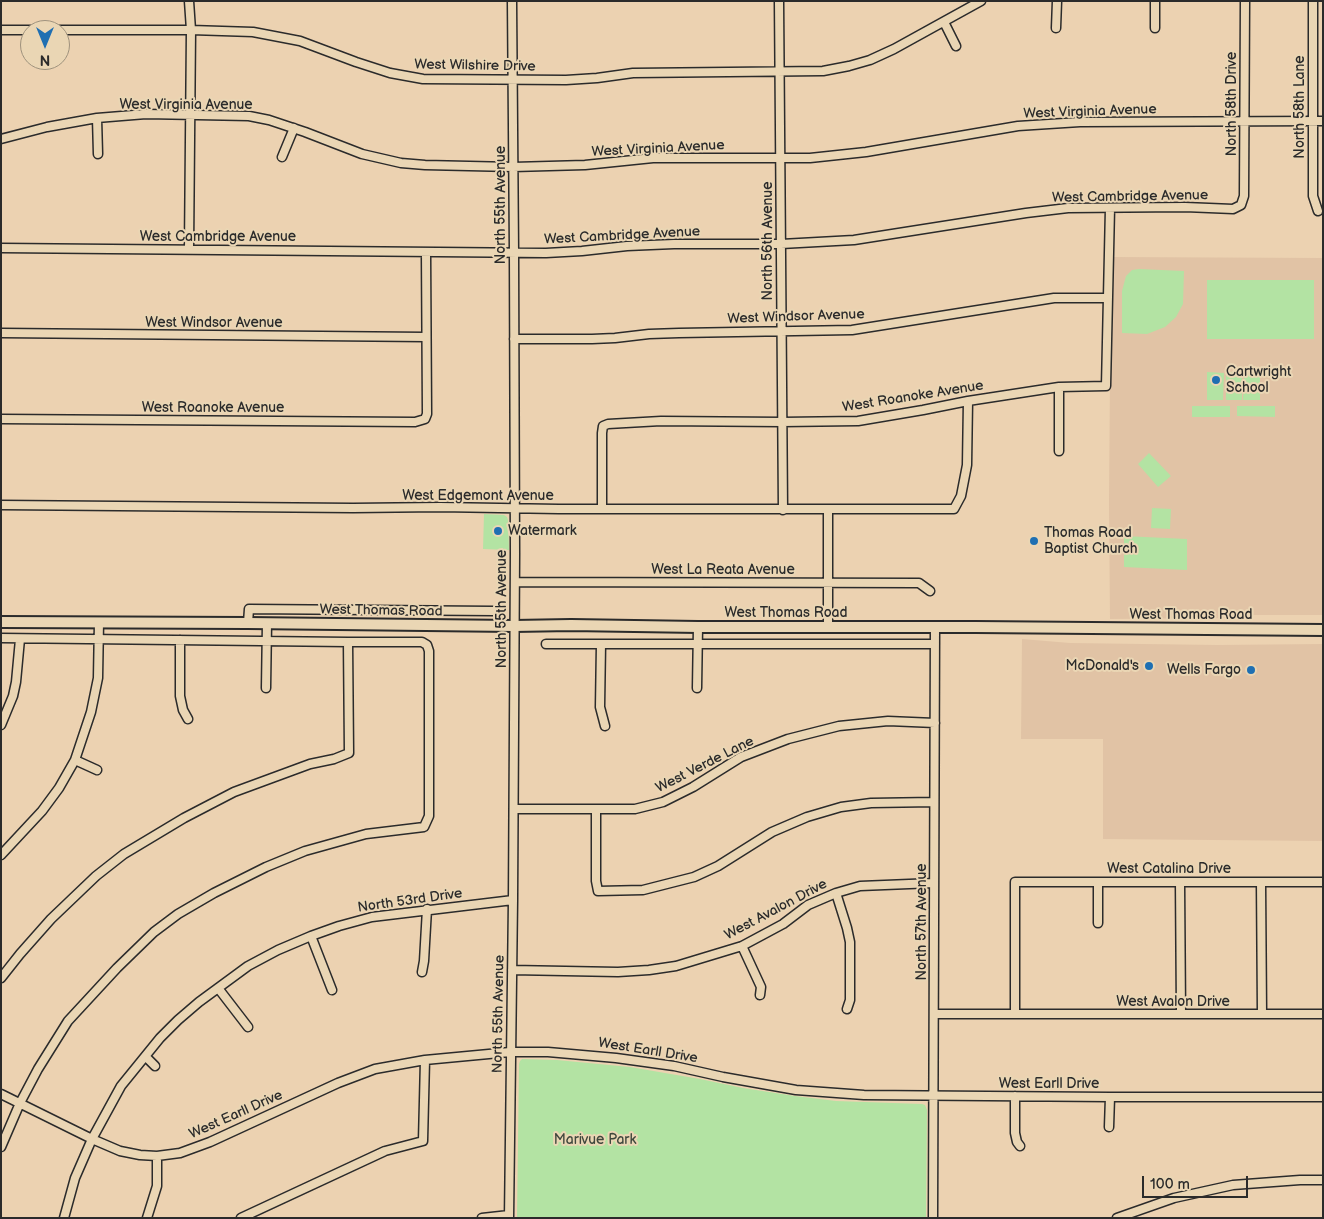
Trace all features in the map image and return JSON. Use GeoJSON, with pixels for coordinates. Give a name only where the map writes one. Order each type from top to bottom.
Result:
{"type":"FeatureCollection","features":[{"type":"Feature","properties":{"kind":"main road","name":"West Thomas Road"},"geometry":{"type":"LineString","coordinates":[[1,622],[1323,630]]}},
{"type":"Feature","properties":{"kind":"street"},"geometry":{"type":"LineString","coordinates":[[189,1],[191,30],[189,249]]}},
{"type":"Feature","properties":{"kind":"street","name":"North 55th Avenue"},"geometry":{"type":"LineString","coordinates":[[509,1216],[514,809],[515,509],[512,1]]}},
{"type":"Feature","properties":{"kind":"street","name":"North 56th Avenue"},"geometry":{"type":"LineString","coordinates":[[779,1],[783,510]]}},
{"type":"Feature","properties":{"kind":"street","name":"West Wilshire Drive"},"geometry":{"type":"LineString","coordinates":[[1,30],[191,30],[253,32],[300,41],[390,74],[423,80],[566,80],[650,72],[823,70],[849,66],[870,60],[894,49],[981,1]]}},
{"type":"Feature","properties":{"kind":"street"},"geometry":{"type":"LineString","coordinates":[[1056,28],[1057,1]]}},
{"type":"Feature","properties":{"kind":"street"},"geometry":{"type":"LineString","coordinates":[[1155,1],[1155,28]]}},
{"type":"Feature","properties":{"kind":"street","name":"North 58th Drive"},"geometry":{"type":"LineString","coordinates":[[1241,205],[1244,196],[1245,1]]}},
{"type":"Feature","properties":{"kind":"street","name":"North 58th Lane"},"geometry":{"type":"LineString","coordinates":[[1313,1],[1313,196],[1318,212]]}},
{"type":"Feature","properties":{"kind":"street"},"geometry":{"type":"LineString","coordinates":[[944,22],[956,46]]}},
{"type":"Feature","properties":{"kind":"street","name":"West Virginia Avenue"},"geometry":{"type":"LineString","coordinates":[[1,139],[47,127],[97,118],[146,114],[249,116],[294,128],[362,154],[401,163],[513,167],[585,165],[653,158],[810,158],[866,152],[1018,126],[1080,122],[1323,121]]}},
{"type":"Feature","properties":{"kind":"street"},"geometry":{"type":"LineString","coordinates":[[97,118],[98,154]]}},
{"type":"Feature","properties":{"kind":"street"},"geometry":{"type":"LineString","coordinates":[[282,157],[294,128]]}},
{"type":"Feature","properties":{"kind":"street","name":"West Cambridge Avenue"},"geometry":{"type":"LineString","coordinates":[[1,248],[514,253],[582,251],[627,246],[674,244],[781,244],[854,240],[1068,208],[1185,207],[1233,209],[1241,205]]}},
{"type":"Feature","properties":{"kind":"street"},"geometry":{"type":"LineString","coordinates":[[1108,298],[1110,208]]}},
{"type":"Feature","properties":{"kind":"street"},"geometry":{"type":"LineString","coordinates":[[426,252],[426,337]]}},
{"type":"Feature","properties":{"kind":"street","name":"West Windsor Avenue"},"geometry":{"type":"LineString","coordinates":[[514,339],[592,339],[649,334],[852,330],[1054,298],[1108,298]]}},
{"type":"Feature","properties":{"kind":"street","name":"West Roanoke Avenue"},"geometry":{"type":"LineString","coordinates":[[602,509],[603,426],[608,424],[661,421],[858,421],[1059,387],[1106,386],[1108,298]]}},
{"type":"Feature","properties":{"kind":"street","name":"West Windsor Avenue"},"geometry":{"type":"LineString","coordinates":[[1,333],[426,337]]}},
{"type":"Feature","properties":{"kind":"street","name":"West Roanoke Avenue"},"geometry":{"type":"LineString","coordinates":[[1,419],[416,422],[427,414],[426,337]]}},
{"type":"Feature","properties":{"kind":"street"},"geometry":{"type":"LineString","coordinates":[[1059,387],[1059,451]]}},
{"type":"Feature","properties":{"kind":"street","name":"West Edgemont Avenue"},"geometry":{"type":"LineString","coordinates":[[1,505],[954,510],[961,496],[967,465],[968,401]]}},
{"type":"Feature","properties":{"kind":"street"},"geometry":{"type":"LineString","coordinates":[[828,509],[828,626]]}},
{"type":"Feature","properties":{"kind":"street","name":"West La Reata Avenue"},"geometry":{"type":"LineString","coordinates":[[514,582],[919,583],[930,591]]}},
{"type":"Feature","properties":{"kind":"street","name":"West Thomas Road"},"geometry":{"type":"LineString","coordinates":[[248,623],[249,609],[494,611]]}},
{"type":"Feature","properties":{"kind":"street"},"geometry":{"type":"LineString","coordinates":[[454,611],[454,625]]}},
{"type":"Feature","properties":{"kind":"street"},"geometry":{"type":"LineString","coordinates":[[1,855],[42,811],[59,788],[75,760],[91,712],[98,678],[99,622]]}},
{"type":"Feature","properties":{"kind":"street"},"geometry":{"type":"LineString","coordinates":[[266,688],[267,623]]}},
{"type":"Feature","properties":{"kind":"street"},"geometry":{"type":"LineString","coordinates":[[697,688],[698,627]]}},
{"type":"Feature","properties":{"kind":"street","name":"North 57th Avenue"},"geometry":{"type":"LineString","coordinates":[[933,1218],[935,627]]}},
{"type":"Feature","properties":{"kind":"street"},"geometry":{"type":"LineString","coordinates":[[1,638],[422,642],[427,645],[429,651],[429,816],[424,827],[366,834],[305,852],[266,867],[214,893],[178,914],[154,932],[117,968],[68,1021],[20,1103],[1,1147]]}},
{"type":"Feature","properties":{"kind":"street"},"geometry":{"type":"LineString","coordinates":[[1,725],[13,696],[20,639]]}},
{"type":"Feature","properties":{"kind":"street"},"geometry":{"type":"LineString","coordinates":[[180,640],[180,696],[181,704],[188,719]]}},
{"type":"Feature","properties":{"kind":"street"},"geometry":{"type":"LineString","coordinates":[[1,978],[51,919],[96,876],[124,854],[184,818],[234,792],[310,764],[349,754],[348,642]]}},
{"type":"Feature","properties":{"kind":"street"},"geometry":{"type":"LineString","coordinates":[[546,644],[935,644]]}},
{"type":"Feature","properties":{"kind":"street"},"geometry":{"type":"LineString","coordinates":[[601,644],[600,706],[604,726]]}},
{"type":"Feature","properties":{"kind":"street","name":"West Verde Lane"},"geometry":{"type":"LineString","coordinates":[[514,809],[634,809],[662,802],[693,787],[741,757],[788,739],[839,726],[888,722],[935,723]]}},
{"type":"Feature","properties":{"kind":"street"},"geometry":{"type":"LineString","coordinates":[[75,760],[97,770]]}},
{"type":"Feature","properties":{"kind":"street"},"geometry":{"type":"LineString","coordinates":[[596,809],[596,881],[598,891],[643,890],[694,877],[718,866],[772,832],[807,817],[841,806],[871,803],[934,802]]}},
{"type":"Feature","properties":{"kind":"street","name":"West Catalina Drive"},"geometry":{"type":"LineString","coordinates":[[1015,1014],[1015,882],[1323,882]]}},
{"type":"Feature","properties":{"kind":"street"},"geometry":{"type":"LineString","coordinates":[[1098,882],[1098,923]]}},
{"type":"Feature","properties":{"kind":"street"},"geometry":{"type":"LineString","coordinates":[[1180,882],[1180,1014]]}},
{"type":"Feature","properties":{"kind":"street"},"geometry":{"type":"LineString","coordinates":[[1261,882],[1262,1014]]}},
{"type":"Feature","properties":{"kind":"street","name":"West Avalon Drive"},"geometry":{"type":"LineString","coordinates":[[512,970],[618,972],[676,966],[742,946],[783,924],[808,905],[836,893],[860,886],[934,883]]}},
{"type":"Feature","properties":{"kind":"street"},"geometry":{"type":"LineString","coordinates":[[836,893],[850,942],[850,1000],[847,1009]]}},
{"type":"Feature","properties":{"kind":"street","name":"North 53rd Drive"},"geometry":{"type":"LineString","coordinates":[[64,1218],[75,1178],[92,1139],[121,1086],[160,1038],[178,1020],[248,966],[278,950],[311,936],[372,917],[513,900]]}},
{"type":"Feature","properties":{"kind":"street"},"geometry":{"type":"LineString","coordinates":[[422,972],[426,909]]}},
{"type":"Feature","properties":{"kind":"street"},"geometry":{"type":"LineString","coordinates":[[311,936],[332,990]]}},
{"type":"Feature","properties":{"kind":"street"},"geometry":{"type":"LineString","coordinates":[[742,946],[762,987],[760,996]]}},
{"type":"Feature","properties":{"kind":"street"},"geometry":{"type":"LineString","coordinates":[[218,988],[248,1027]]}},
{"type":"Feature","properties":{"kind":"street","name":"West Avalon Drive"},"geometry":{"type":"LineString","coordinates":[[934,1014],[1323,1014]]}},
{"type":"Feature","properties":{"kind":"street","name":"West Earll Drive"},"geometry":{"type":"LineString","coordinates":[[1,1094],[120,1152],[157,1156],[180,1153],[210,1142],[338,1083],[375,1069],[424,1060],[510,1052],[548,1052],[616,1058],[674,1066],[796,1090],[864,1095],[1323,1097]]}},
{"type":"Feature","properties":{"kind":"street"},"geometry":{"type":"LineString","coordinates":[[146,1057],[155,1066]]}},
{"type":"Feature","properties":{"kind":"street"},"geometry":{"type":"LineString","coordinates":[[241,1218],[385,1151],[424,1141],[424,1060]]}},
{"type":"Feature","properties":{"kind":"street"},"geometry":{"type":"LineString","coordinates":[[1015,1096],[1015,1133],[1020,1146]]}},
{"type":"Feature","properties":{"kind":"street"},"geometry":{"type":"LineString","coordinates":[[1109,1127],[1110,1097]]}},
{"type":"Feature","properties":{"kind":"street"},"geometry":{"type":"LineString","coordinates":[[147,1218],[157,1186],[157,1156]]}},
{"type":"Feature","properties":{"kind":"street"},"geometry":{"type":"LineString","coordinates":[[1117,1218],[1174,1198],[1233,1185],[1323,1180]]}},
{"type":"Feature","properties":{"kind":"street"},"geometry":{"type":"LineString","coordinates":[[482,1218],[509,1216]]}},
{"type":"Feature","properties":{"kind":"shaded area","name":"Cartwright School"},"geometry":{"type":"Polygon","coordinates":[[[1111,257],[1323,258],[1323,615],[1238,615],[1233,618],[1110,619],[1111,257]]]}},
{"type":"Feature","properties":{"kind":"shaded area"},"geometry":{"type":"Polygon","coordinates":[[[1022,639],[1070,643],[1323,644],[1323,841],[1103,839],[1103,739],[1021,739],[1022,639]]]}},
{"type":"Feature","properties":{"kind":"green space"},"geometry":{"type":"Polygon","coordinates":[[[1132,270],[1184,271],[1183,304],[1176,317],[1165,327],[1147,334],[1122,333],[1122,291],[1126,276],[1132,270]]]}},
{"type":"Feature","properties":{"kind":"green space"},"geometry":{"type":"Polygon","coordinates":[[[1207,280],[1314,280],[1314,339],[1207,339],[1207,280]]]}},
{"type":"Feature","properties":{"kind":"green space"},"geometry":{"type":"Polygon","coordinates":[[[1207,372],[1224,373],[1223,400],[1207,400],[1207,372]]]}},
{"type":"Feature","properties":{"kind":"green space"},"geometry":{"type":"Polygon","coordinates":[[[1226,372],[1242,373],[1242,400],[1226,400],[1226,372]]]}},
{"type":"Feature","properties":{"kind":"green space"},"geometry":{"type":"Polygon","coordinates":[[[1244,373],[1260,373],[1260,400],[1243,400],[1244,373]]]}},
{"type":"Feature","properties":{"kind":"green space"},"geometry":{"type":"Polygon","coordinates":[[[1192,406],[1230,406],[1230,417],[1192,417],[1192,406]]]}},
{"type":"Feature","properties":{"kind":"green space"},"geometry":{"type":"Polygon","coordinates":[[[1237,406],[1275,406],[1275,417],[1237,416],[1237,406]]]}},
{"type":"Feature","properties":{"kind":"green space"},"geometry":{"type":"Polygon","coordinates":[[[1149,453],[1171,476],[1158,487],[1138,464],[1149,453]]]}},
{"type":"Feature","properties":{"kind":"green space"},"geometry":{"type":"Polygon","coordinates":[[[1152,508],[1171,509],[1170,529],[1151,528],[1152,508]]]}},
{"type":"Feature","properties":{"kind":"green space"},"geometry":{"type":"Polygon","coordinates":[[[484,514],[504,515],[507,517],[509,550],[483,549],[484,514]]]}},
{"type":"Feature","properties":{"kind":"green space"},"geometry":{"type":"Polygon","coordinates":[[[1124,536],[1187,539],[1187,570],[1124,567],[1124,536]]]}},
{"type":"Feature","properties":{"kind":"green space","name":"Marivue Park"},"geometry":{"type":"Polygon","coordinates":[[[522,1059],[557,1060],[630,1067],[743,1088],[836,1101],[925,1105],[927,1110],[926,1218],[517,1218],[519,1064],[522,1059]]]}},
{"type":"Feature","properties":{"kind":"place","name":"Cartwright School"},"geometry":{"type":"Point","coordinates":[1216,380]}},
{"type":"Feature","properties":{"kind":"place","name":"Watermark"},"geometry":{"type":"Point","coordinates":[498,531]}},
{"type":"Feature","properties":{"kind":"place","name":"Thomas Road Baptist Church"},"geometry":{"type":"Point","coordinates":[1034,541]}},
{"type":"Feature","properties":{"kind":"place","name":"McDonald's"},"geometry":{"type":"Point","coordinates":[1149,666]}},
{"type":"Feature","properties":{"kind":"place","name":"Wells Fargo"},"geometry":{"type":"Point","coordinates":[1251,670]}}]}
